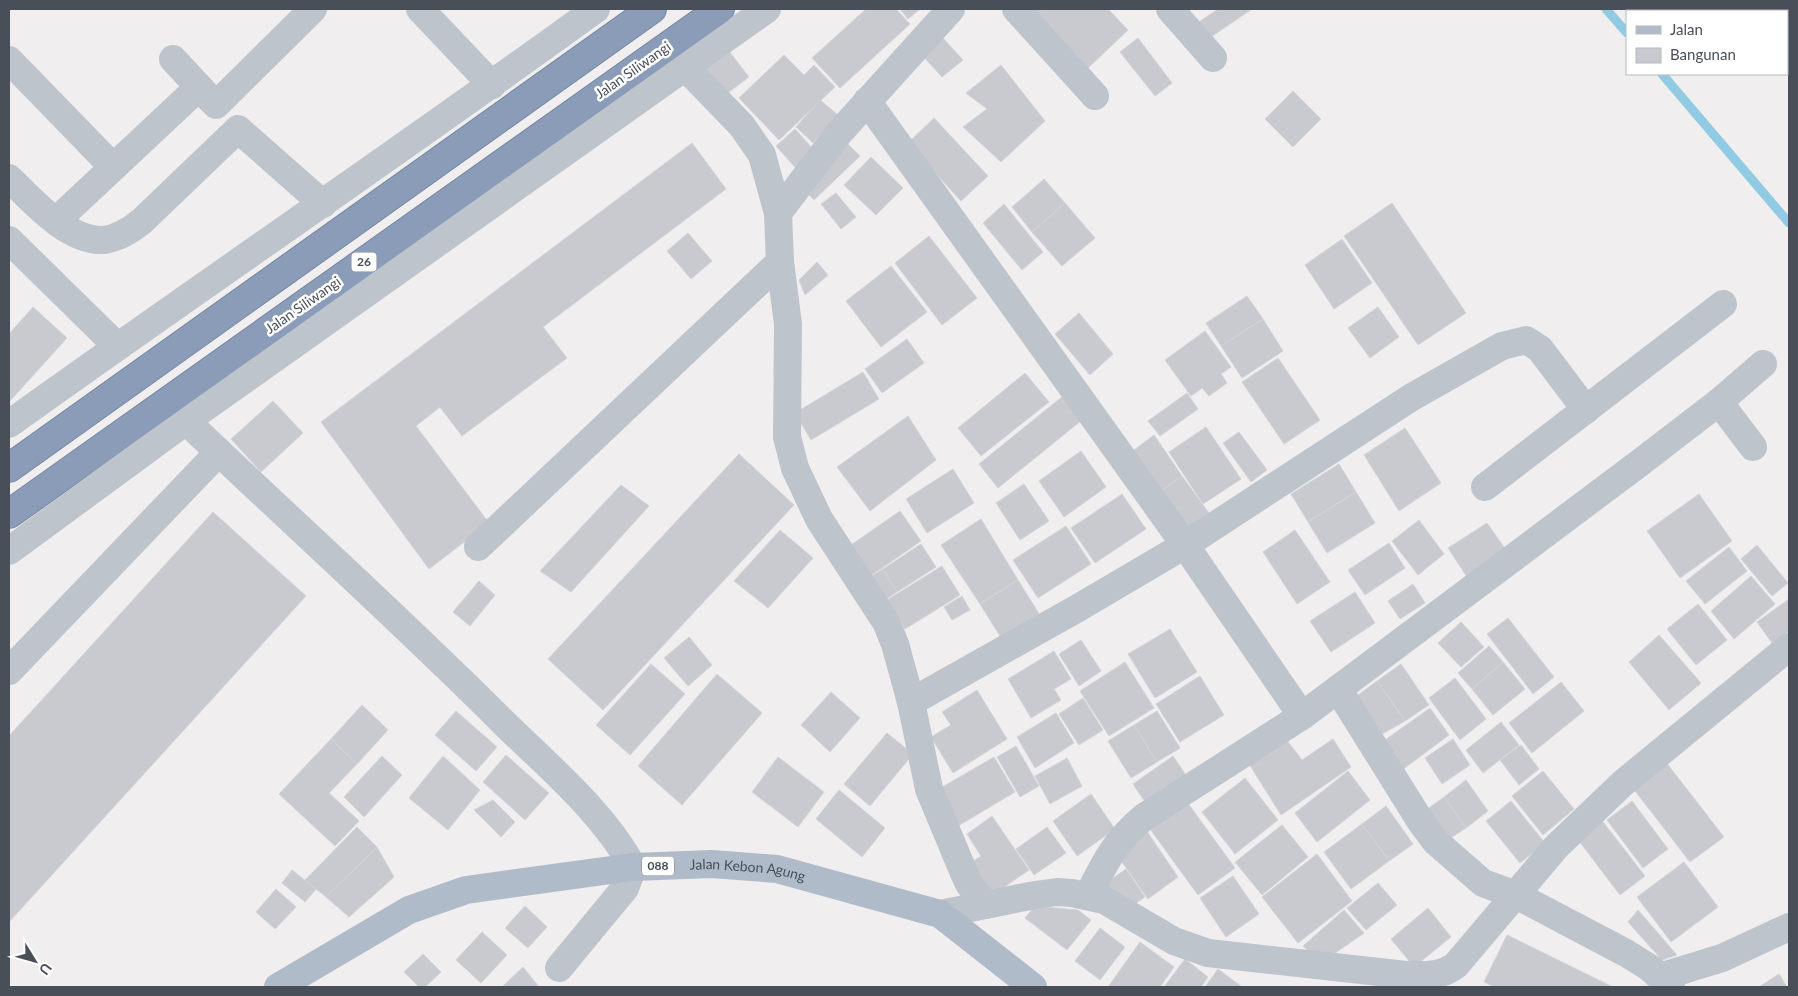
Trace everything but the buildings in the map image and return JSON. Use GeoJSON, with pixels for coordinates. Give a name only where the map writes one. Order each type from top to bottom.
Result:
{"type":"FeatureCollection","features":[{"type":"Feature","properties":{"kind":"highway"},"geometry":{"type":"LineString","coordinates":[[9,468],[652,9]]}},
{"type":"Feature","properties":{"kind":"highway","name":"Jalan Siliwangi"},"geometry":{"type":"LineString","coordinates":[[9,514],[720,9]]}},
{"type":"Feature","properties":{"kind":"main road","name":"Jalan Kebon Agung"},"geometry":{"type":"LineString","coordinates":[[278,987],[409,910],[458,893],[633,867],[712,864],[777,869],[940,914],[1033,987]]}},
{"type":"Feature","properties":{"kind":"street"},"geometry":{"type":"LineString","coordinates":[[56,221],[113,167],[207,96],[313,9]]}},
{"type":"Feature","properties":{"kind":"street"},"geometry":{"type":"LineString","coordinates":[[420,9],[492,85]]}},
{"type":"Feature","properties":{"kind":"street"},"geometry":{"type":"LineString","coordinates":[[9,424],[117,346],[492,85],[563,19],[596,9]]}},
{"type":"Feature","properties":{"kind":"street"},"geometry":{"type":"LineString","coordinates":[[9,551],[186,421],[767,9]]}},
{"type":"Feature","properties":{"kind":"street"},"geometry":{"type":"LineString","coordinates":[[778,213],[838,133],[951,9]]}},
{"type":"Feature","properties":{"kind":"street"},"geometry":{"type":"LineString","coordinates":[[1016,9],[1095,96]]}},
{"type":"Feature","properties":{"kind":"street"},"geometry":{"type":"LineString","coordinates":[[1170,9],[1213,58]]}},
{"type":"Feature","properties":{"kind":"street"},"geometry":{"type":"LineString","coordinates":[[174,59],[238,128],[322,204]]}},
{"type":"Feature","properties":{"kind":"street"},"geometry":{"type":"LineString","coordinates":[[9,60],[113,167]]}},
{"type":"Feature","properties":{"kind":"street"},"geometry":{"type":"LineString","coordinates":[[686,67],[742,126],[762,155],[778,213],[780,262],[788,324],[787,437],[795,468],[818,519],[886,622],[895,644],[911,702],[932,797],[950,842],[970,884],[986,905]]}},
{"type":"Feature","properties":{"kind":"street"},"geometry":{"type":"LineString","coordinates":[[867,100],[1185,545],[1302,716]]}},
{"type":"Feature","properties":{"kind":"street"},"geometry":{"type":"LineString","coordinates":[[9,178],[56,221],[74,233],[89,239],[105,240],[119,236],[142,221],[238,128]]}},
{"type":"Feature","properties":{"kind":"street"},"geometry":{"type":"LineString","coordinates":[[9,240],[117,346]]}},
{"type":"Feature","properties":{"kind":"street"},"geometry":{"type":"LineString","coordinates":[[478,547],[780,262]]}},
{"type":"Feature","properties":{"kind":"street"},"geometry":{"type":"LineString","coordinates":[[1485,487],[1723,304]]}},
{"type":"Feature","properties":{"kind":"street"},"geometry":{"type":"LineString","coordinates":[[911,702],[1185,545],[1412,397],[1502,346],[1526,340],[1540,349],[1586,410]]}},
{"type":"Feature","properties":{"kind":"street"},"geometry":{"type":"LineString","coordinates":[[1088,896],[1103,865],[1115,846],[1144,817],[1302,716],[1719,402],[1763,364]]}},
{"type":"Feature","properties":{"kind":"street"},"geometry":{"type":"LineString","coordinates":[[1719,402],[1754,447]]}},
{"type":"Feature","properties":{"kind":"street"},"geometry":{"type":"LineString","coordinates":[[186,421],[465,684],[600,819],[626,853],[633,867],[625,888],[559,968]]}},
{"type":"Feature","properties":{"kind":"street"},"geometry":{"type":"LineString","coordinates":[[9,670],[219,452]]}},
{"type":"Feature","properties":{"kind":"street"},"geometry":{"type":"LineString","coordinates":[[940,914],[1057,892],[1104,900],[1174,942],[1208,953],[1406,975],[1443,973],[1456,965],[1556,847],[1623,783],[1789,647]]}},
{"type":"Feature","properties":{"kind":"street"},"geometry":{"type":"LineString","coordinates":[[1338,689],[1436,842],[1483,883],[1516,895],[1626,953],[1650,968],[1666,982],[1789,927]]}},
{"type":"Feature","properties":{"kind":"waterway"},"geometry":{"type":"LineString","coordinates":[[1606,9],[1626,32]]}},
{"type":"Feature","properties":{"kind":"waterway"},"geometry":{"type":"LineString","coordinates":[[1663,75],[1789,223]]}}]}
